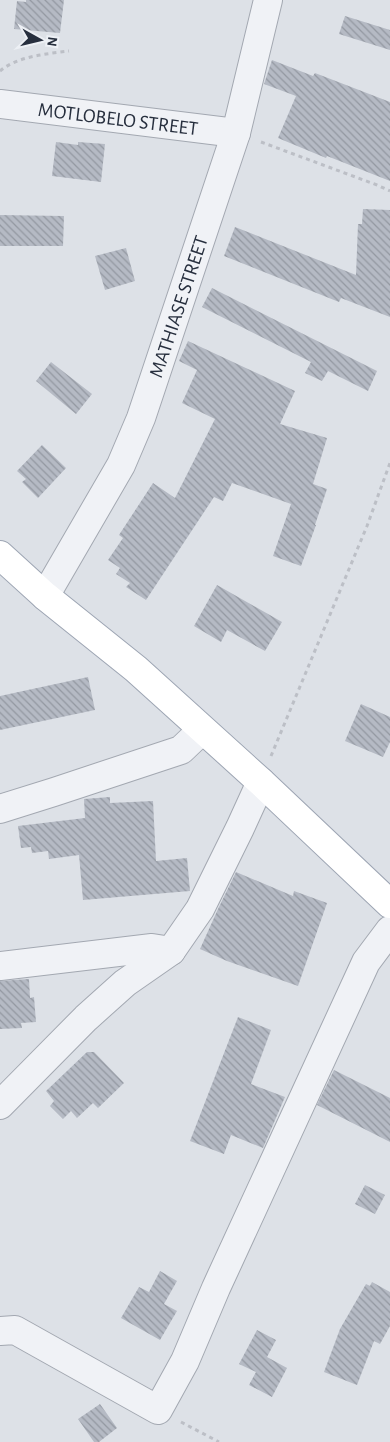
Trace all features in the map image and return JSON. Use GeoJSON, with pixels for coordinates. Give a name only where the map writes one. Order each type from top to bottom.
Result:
{"type":"FeatureCollection","features":[{"type":"Feature","properties":{"kind":"main road"},"geometry":{"type":"LineString","coordinates":[[0,555],[45,596],[136,669],[261,782],[390,904]]}},
{"type":"Feature","properties":{"kind":"street","name":"MATHIASE STREET"},"geometry":{"type":"LineString","coordinates":[[45,596],[121,466],[141,418],[236,133],[268,0]]}},
{"type":"Feature","properties":{"kind":"street","name":"MOTLOBELO STREET"},"geometry":{"type":"LineString","coordinates":[[0,104],[236,133]]}},
{"type":"Feature","properties":{"kind":"street"},"geometry":{"type":"LineString","coordinates":[[0,809],[181,750],[202,730]]}},
{"type":"Feature","properties":{"kind":"street"},"geometry":{"type":"LineString","coordinates":[[0,1105],[86,1018],[125,983],[171,951],[200,909],[261,782]]}},
{"type":"Feature","properties":{"kind":"street"},"geometry":{"type":"LineString","coordinates":[[0,1331],[15,1330],[158,1410],[186,1361],[216,1288],[366,962],[390,930]]}},
{"type":"Feature","properties":{"kind":"street"},"geometry":{"type":"LineString","coordinates":[[0,966],[152,948],[171,951]]}},
{"type":"Feature","properties":{"kind":"path"},"geometry":{"type":"LineString","coordinates":[[0,71],[4,67],[29,57],[68,51]]}},
{"type":"Feature","properties":{"kind":"path"},"geometry":{"type":"LineString","coordinates":[[236,133],[377,184],[390,191]]}},
{"type":"Feature","properties":{"kind":"path"},"geometry":{"type":"LineString","coordinates":[[261,782],[390,463]]}},
{"type":"Feature","properties":{"kind":"path"},"geometry":{"type":"LineString","coordinates":[[158,1410],[219,1442]]}},
{"type":"Feature","properties":{"kind":"building"},"geometry":{"type":"Polygon","coordinates":[[[26,0],[64,0],[60,33],[14,29],[17,1],[26,2],[26,0]]]}},
{"type":"Feature","properties":{"kind":"building"},"geometry":{"type":"Polygon","coordinates":[[[345,16],[390,30],[390,50],[339,34],[345,16]]]}},
{"type":"Feature","properties":{"kind":"building"},"geometry":{"type":"Polygon","coordinates":[[[272,60],[313,76],[315,73],[390,102],[390,181],[278,138],[296,96],[264,84],[272,60]]]}},
{"type":"Feature","properties":{"kind":"building"},"geometry":{"type":"Polygon","coordinates":[[[56,142],[78,145],[78,142],[105,144],[101,182],[52,176],[56,142]]]}},
{"type":"Feature","properties":{"kind":"building"},"geometry":{"type":"Polygon","coordinates":[[[363,209],[390,210],[390,317],[341,298],[339,302],[224,256],[235,227],[356,275],[358,224],[362,224],[363,209]]]}},
{"type":"Feature","properties":{"kind":"building"},"geometry":{"type":"Polygon","coordinates":[[[0,215],[64,216],[63,246],[0,246],[0,215]]]}},
{"type":"Feature","properties":{"kind":"building"},"geometry":{"type":"Polygon","coordinates":[[[126,248],[135,281],[105,290],[95,256],[126,248]]]}},
{"type":"Feature","properties":{"kind":"building"},"geometry":{"type":"Polygon","coordinates":[[[212,288],[377,371],[368,391],[328,371],[322,381],[305,373],[311,362],[202,307],[212,288]]]}},
{"type":"Feature","properties":{"kind":"building"},"geometry":{"type":"Polygon","coordinates":[[[188,341],[295,391],[280,424],[327,438],[313,484],[327,489],[301,566],[273,556],[291,504],[232,483],[223,501],[214,497],[146,600],[126,587],[130,583],[116,574],[120,568],[108,560],[123,538],[119,535],[153,483],[175,498],[215,419],[182,403],[197,370],[179,361],[188,341]]]}},
{"type":"Feature","properties":{"kind":"building"},"geometry":{"type":"Polygon","coordinates":[[[51,362],[92,394],[76,414],[36,381],[51,362]]]}},
{"type":"Feature","properties":{"kind":"building"},"geometry":{"type":"Polygon","coordinates":[[[42,445],[66,468],[38,498],[22,482],[26,479],[17,471],[42,445]]]}},
{"type":"Feature","properties":{"kind":"building"},"geometry":{"type":"Polygon","coordinates":[[[217,585],[282,622],[265,651],[227,630],[221,642],[194,626],[217,585]]]}},
{"type":"Feature","properties":{"kind":"building"},"geometry":{"type":"Polygon","coordinates":[[[88,677],[95,710],[0,730],[0,696],[88,677]]]}},
{"type":"Feature","properties":{"kind":"building"},"geometry":{"type":"Polygon","coordinates":[[[361,704],[390,717],[390,742],[383,757],[345,741],[361,704]]]}},
{"type":"Feature","properties":{"kind":"building"},"geometry":{"type":"Polygon","coordinates":[[[110,797],[110,803],[153,801],[156,861],[187,858],[190,891],[83,900],[79,855],[49,859],[48,851],[32,853],[31,847],[21,848],[18,826],[85,818],[84,799],[110,797]]]}},
{"type":"Feature","properties":{"kind":"building"},"geometry":{"type":"Polygon","coordinates":[[[236,872],[293,896],[294,891],[327,903],[298,986],[227,961],[200,949],[236,872]]]}},
{"type":"Feature","properties":{"kind":"building"},"geometry":{"type":"Polygon","coordinates":[[[29,979],[30,998],[34,997],[36,1022],[21,1023],[22,1028],[0,1029],[0,981],[29,979]]]}},
{"type":"Feature","properties":{"kind":"building"},"geometry":{"type":"Polygon","coordinates":[[[238,1017],[271,1030],[251,1084],[285,1097],[263,1148],[231,1135],[224,1154],[190,1141],[238,1017]]]}},
{"type":"Feature","properties":{"kind":"building"},"geometry":{"type":"Polygon","coordinates":[[[87,1052],[94,1052],[124,1083],[98,1108],[93,1103],[77,1118],[71,1111],[63,1119],[50,1106],[54,1101],[46,1091],[87,1052]]]}},
{"type":"Feature","properties":{"kind":"building"},"geometry":{"type":"Polygon","coordinates":[[[334,1070],[390,1098],[390,1142],[317,1105],[334,1070]]]}},
{"type":"Feature","properties":{"kind":"building"},"geometry":{"type":"Polygon","coordinates":[[[365,1185],[385,1195],[375,1214],[355,1204],[365,1185]]]}},
{"type":"Feature","properties":{"kind":"building"},"geometry":{"type":"Polygon","coordinates":[[[160,1271],[177,1281],[164,1304],[177,1311],[160,1340],[121,1318],[139,1287],[149,1292],[160,1271]]]}},
{"type":"Feature","properties":{"kind":"building"},"geometry":{"type":"Polygon","coordinates":[[[372,1282],[390,1292],[390,1326],[380,1344],[374,1341],[357,1385],[324,1372],[340,1329],[366,1284],[370,1286],[372,1282]]]}},
{"type":"Feature","properties":{"kind":"building"},"geometry":{"type":"Polygon","coordinates":[[[257,1330],[276,1340],[267,1357],[287,1368],[272,1397],[249,1385],[256,1372],[239,1364],[257,1330]]]}},
{"type":"Feature","properties":{"kind":"building"},"geometry":{"type":"Polygon","coordinates":[[[100,1404],[117,1428],[99,1442],[94,1442],[78,1419],[100,1404]]]}}]}
